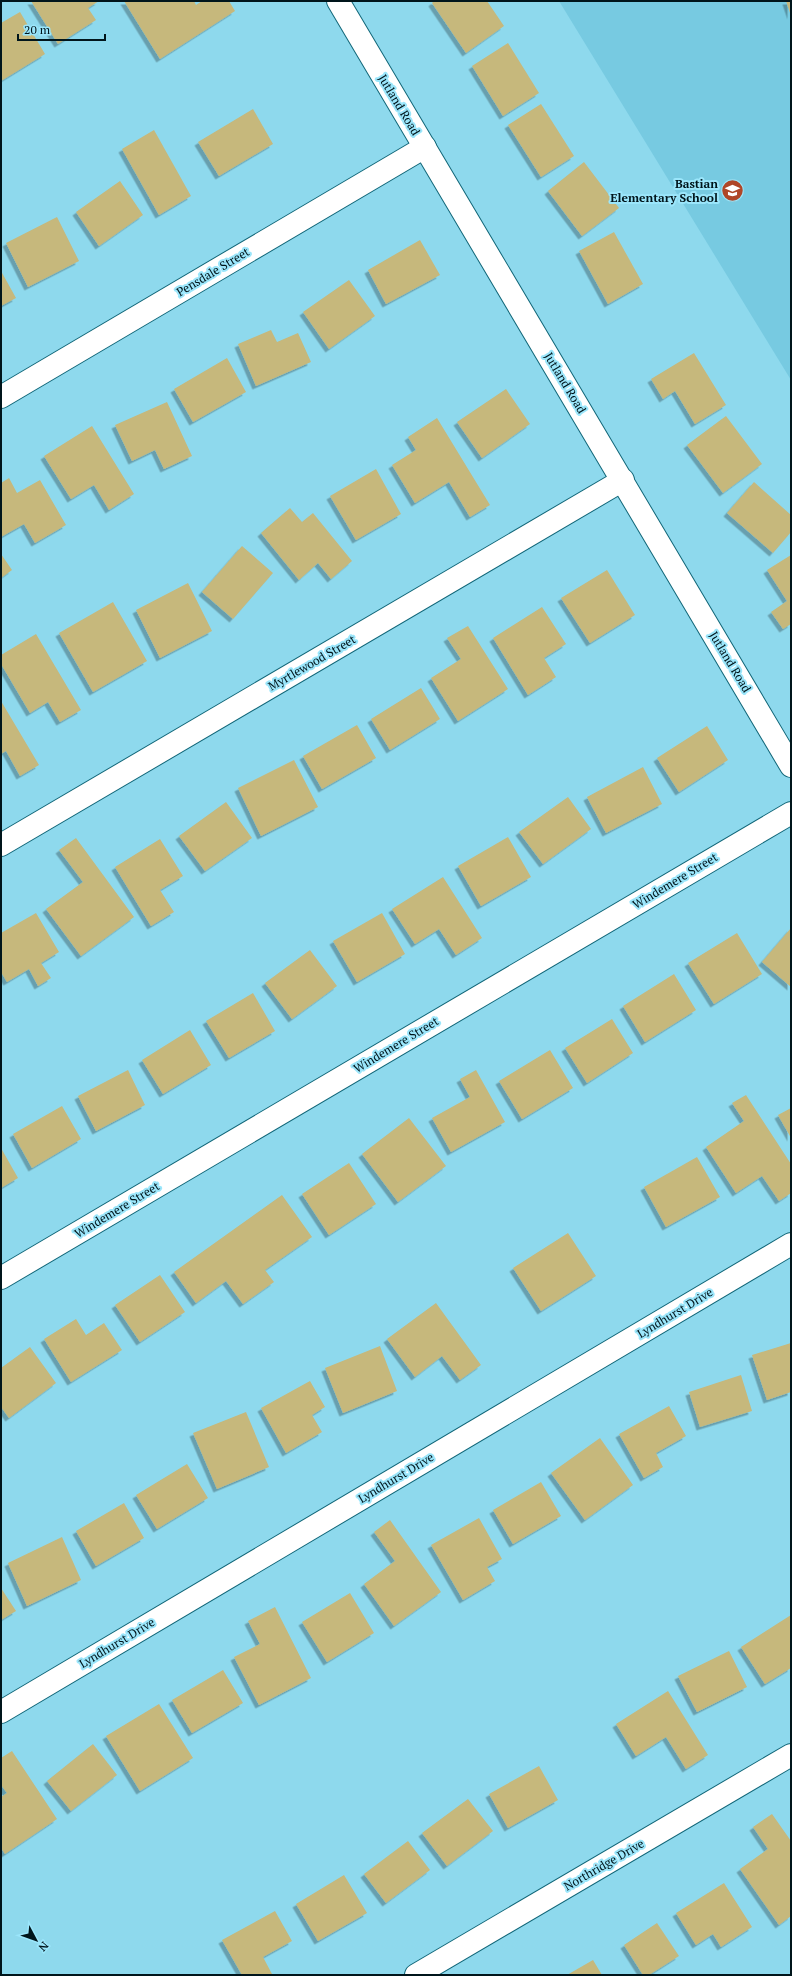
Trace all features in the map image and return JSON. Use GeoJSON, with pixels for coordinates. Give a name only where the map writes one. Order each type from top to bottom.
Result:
{"type":"FeatureCollection","features":[{"type":"Feature","properties":{"kind":"street","name":"Jutland Road"},"geometry":{"type":"LineString","coordinates":[[338,1],[791,766]]}},
{"type":"Feature","properties":{"kind":"street","name":"Pensdale Street"},"geometry":{"type":"LineString","coordinates":[[1,397],[425,147]]}},
{"type":"Feature","properties":{"kind":"street","name":"Myrtlewood Street"},"geometry":{"type":"LineString","coordinates":[[1,845],[623,480]]}},
{"type":"Feature","properties":{"kind":"street","name":"Windemere Street"},"geometry":{"type":"LineString","coordinates":[[1,1278],[791,813]]}},
{"type":"Feature","properties":{"kind":"street","name":"Lyndhurst Drive"},"geometry":{"type":"LineString","coordinates":[[1,1712],[791,1244]]}},
{"type":"Feature","properties":{"kind":"street","name":"Northridge Drive"},"geometry":{"type":"LineString","coordinates":[[416,1975],[791,1755]]}},
{"type":"Feature","properties":{"kind":"shaded area","name":"Bastian Elementary School"},"geometry":{"type":"Polygon","coordinates":[[[559,1],[791,1],[791,380],[559,1]]]}},
{"type":"Feature","properties":{"kind":"building"},"geometry":{"type":"Polygon","coordinates":[[[31,1],[99,1],[88,8],[96,20],[58,44],[31,1]]]}},
{"type":"Feature","properties":{"kind":"building"},"geometry":{"type":"Polygon","coordinates":[[[124,1],[194,1],[196,5],[202,1],[229,1],[235,11],[160,59],[124,1]]]}},
{"type":"Feature","properties":{"kind":"building"},"geometry":{"type":"Polygon","coordinates":[[[434,1],[487,1],[504,26],[466,53],[432,3],[434,1]]]}},
{"type":"Feature","properties":{"kind":"building"},"geometry":{"type":"Polygon","coordinates":[[[786,1],[791,1],[791,16],[786,1]]]}},
{"type":"Feature","properties":{"kind":"building"},"geometry":{"type":"Polygon","coordinates":[[[20,12],[45,54],[1,81],[1,23],[20,12]]]}},
{"type":"Feature","properties":{"kind":"building"},"geometry":{"type":"Polygon","coordinates":[[[508,43],[539,93],[503,116],[472,66],[508,43]]]}},
{"type":"Feature","properties":{"kind":"building"},"geometry":{"type":"Polygon","coordinates":[[[541,104],[574,156],[541,177],[508,125],[541,104]]]}},
{"type":"Feature","properties":{"kind":"building"},"geometry":{"type":"Polygon","coordinates":[[[253,109],[273,144],[219,176],[198,142],[253,109]]]}},
{"type":"Feature","properties":{"kind":"building"},"geometry":{"type":"Polygon","coordinates":[[[154,130],[191,196],[159,215],[122,149],[154,130]]]}},
{"type":"Feature","properties":{"kind":"building"},"geometry":{"type":"Polygon","coordinates":[[[584,162],[619,208],[582,236],[548,191],[584,162]]]}},
{"type":"Feature","properties":{"kind":"building"},"geometry":{"type":"Polygon","coordinates":[[[120,181],[143,215],[99,246],[76,212],[120,181]]]}},
{"type":"Feature","properties":{"kind":"building"},"geometry":{"type":"Polygon","coordinates":[[[57,217],[79,261],[28,287],[6,243],[57,217]]]}},
{"type":"Feature","properties":{"kind":"building"},"geometry":{"type":"Polygon","coordinates":[[[614,232],[643,284],[608,304],[579,251],[614,232]]]}},
{"type":"Feature","properties":{"kind":"building"},"geometry":{"type":"Polygon","coordinates":[[[420,240],[440,275],[386,304],[368,270],[420,240]]]}},
{"type":"Feature","properties":{"kind":"building"},"geometry":{"type":"Polygon","coordinates":[[[1,271],[16,298],[1,306],[1,271]]]}},
{"type":"Feature","properties":{"kind":"building"},"geometry":{"type":"Polygon","coordinates":[[[349,280],[375,316],[329,349],[303,312],[349,280]]]}},
{"type":"Feature","properties":{"kind":"building"},"geometry":{"type":"Polygon","coordinates":[[[271,330],[277,342],[298,333],[311,362],[256,386],[238,344],[271,330]]]}},
{"type":"Feature","properties":{"kind":"building"},"geometry":{"type":"Polygon","coordinates":[[[694,353],[726,405],[695,424],[675,391],[663,399],[651,379],[694,353]]]}},
{"type":"Feature","properties":{"kind":"building"},"geometry":{"type":"Polygon","coordinates":[[[227,358],[246,392],[193,422],[174,389],[227,358]]]}},
{"type":"Feature","properties":{"kind":"building"},"geometry":{"type":"Polygon","coordinates":[[[506,389],[530,424],[482,458],[457,422],[506,389]]]}},
{"type":"Feature","properties":{"kind":"building"},"geometry":{"type":"Polygon","coordinates":[[[167,402],[192,456],[164,469],[155,450],[132,461],[115,425],[167,402]]]}},
{"type":"Feature","properties":{"kind":"building"},"geometry":{"type":"Polygon","coordinates":[[[726,416],[762,464],[723,493],[687,445],[726,416]]]}},
{"type":"Feature","properties":{"kind":"building"},"geometry":{"type":"Polygon","coordinates":[[[437,418],[490,505],[470,517],[449,482],[415,503],[392,465],[416,450],[408,437],[437,418]]]}},
{"type":"Feature","properties":{"kind":"building"},"geometry":{"type":"Polygon","coordinates":[[[92,426],[134,494],[109,510],[94,485],[71,499],[44,456],[92,426]]]}},
{"type":"Feature","properties":{"kind":"building"},"geometry":{"type":"Polygon","coordinates":[[[376,469],[401,514],[356,540],[330,496],[376,469]]]}},
{"type":"Feature","properties":{"kind":"building"},"geometry":{"type":"Polygon","coordinates":[[[9,478],[17,493],[40,480],[66,525],[35,543],[24,524],[1,537],[1,483],[9,478]]]}},
{"type":"Feature","properties":{"kind":"building"},"geometry":{"type":"Polygon","coordinates":[[[754,482],[791,515],[791,532],[773,553],[727,513],[754,482]]]}},
{"type":"Feature","properties":{"kind":"building"},"geometry":{"type":"Polygon","coordinates":[[[290,508],[302,522],[313,513],[352,561],[331,579],[318,563],[299,580],[261,533],[290,508]]]}},
{"type":"Feature","properties":{"kind":"building"},"geometry":{"type":"Polygon","coordinates":[[[242,546],[273,573],[233,619],[202,592],[242,546]]]}},
{"type":"Feature","properties":{"kind":"building"},"geometry":{"type":"Polygon","coordinates":[[[1,554],[12,570],[1,578],[1,554]]]}},
{"type":"Feature","properties":{"kind":"building"},"geometry":{"type":"Polygon","coordinates":[[[791,555],[791,624],[783,629],[771,612],[787,601],[767,570],[791,555]]]}},
{"type":"Feature","properties":{"kind":"building"},"geometry":{"type":"Polygon","coordinates":[[[607,570],[635,615],[590,643],[561,598],[607,570]]]}},
{"type":"Feature","properties":{"kind":"building"},"geometry":{"type":"Polygon","coordinates":[[[188,583],[212,631],[160,658],[136,610],[188,583]]]}},
{"type":"Feature","properties":{"kind":"building"},"geometry":{"type":"Polygon","coordinates":[[[113,602],[147,661],[93,692],[59,633],[113,602]]]}},
{"type":"Feature","properties":{"kind":"building"},"geometry":{"type":"Polygon","coordinates":[[[542,607],[566,644],[544,658],[556,677],[528,695],[493,638],[542,607]]]}},
{"type":"Feature","properties":{"kind":"building"},"geometry":{"type":"Polygon","coordinates":[[[468,626],[508,689],[458,721],[431,678],[461,659],[447,638],[468,626]]]}},
{"type":"Feature","properties":{"kind":"building"},"geometry":{"type":"Polygon","coordinates":[[[36,634],[81,710],[60,722],[48,702],[30,713],[1,664],[1,655],[36,634]]]}},
{"type":"Feature","properties":{"kind":"building"},"geometry":{"type":"Polygon","coordinates":[[[421,688],[440,719],[390,750],[371,719],[421,688]]]}},
{"type":"Feature","properties":{"kind":"building"},"geometry":{"type":"Polygon","coordinates":[[[1,701],[39,765],[20,776],[6,751],[1,754],[1,701]]]}},
{"type":"Feature","properties":{"kind":"building"},"geometry":{"type":"Polygon","coordinates":[[[357,725],[376,758],[322,789],[303,756],[357,725]]]}},
{"type":"Feature","properties":{"kind":"building"},"geometry":{"type":"Polygon","coordinates":[[[707,726],[728,760],[679,792],[657,758],[707,726]]]}},
{"type":"Feature","properties":{"kind":"building"},"geometry":{"type":"Polygon","coordinates":[[[294,760],[318,807],[261,836],[238,788],[294,760]]]}},
{"type":"Feature","properties":{"kind":"building"},"geometry":{"type":"Polygon","coordinates":[[[643,767],[662,804],[606,833],[587,797],[643,767]]]}},
{"type":"Feature","properties":{"kind":"building"},"geometry":{"type":"Polygon","coordinates":[[[568,797],[591,829],[543,864],[519,832],[568,797]]]}},
{"type":"Feature","properties":{"kind":"building"},"geometry":{"type":"Polygon","coordinates":[[[226,802],[252,838],[205,871],[179,836],[226,802]]]}},
{"type":"Feature","properties":{"kind":"building"},"geometry":{"type":"Polygon","coordinates":[[[508,837],[531,877],[481,906],[458,866],[508,837]]]}},
{"type":"Feature","properties":{"kind":"building"},"geometry":{"type":"Polygon","coordinates":[[[76,838],[134,917],[81,956],[46,909],[83,882],[59,850],[76,838]]]}},
{"type":"Feature","properties":{"kind":"building"},"geometry":{"type":"Polygon","coordinates":[[[160,839],[183,876],[160,890],[174,912],[151,926],[115,867],[160,839]]]}},
{"type":"Feature","properties":{"kind":"building"},"geometry":{"type":"Polygon","coordinates":[[[443,877],[482,938],[456,955],[439,929],[415,944],[392,909],[443,877]]]}},
{"type":"Feature","properties":{"kind":"building"},"geometry":{"type":"Polygon","coordinates":[[[36,913],[59,952],[41,963],[51,978],[38,986],[29,969],[7,982],[1,972],[1,933],[36,913]]]}},
{"type":"Feature","properties":{"kind":"building"},"geometry":{"type":"Polygon","coordinates":[[[382,913],[405,954],[357,982],[333,941],[382,913]]]}},
{"type":"Feature","properties":{"kind":"building"},"geometry":{"type":"Polygon","coordinates":[[[791,928],[791,987],[762,962],[791,928]]]}},
{"type":"Feature","properties":{"kind":"building"},"geometry":{"type":"Polygon","coordinates":[[[737,933],[762,974],[714,1004],[688,963],[737,933]]]}},
{"type":"Feature","properties":{"kind":"building"},"geometry":{"type":"Polygon","coordinates":[[[310,950],[337,986],[292,1019],[265,983],[310,950]]]}},
{"type":"Feature","properties":{"kind":"building"},"geometry":{"type":"Polygon","coordinates":[[[674,974],[696,1010],[645,1042],[623,1006],[674,974]]]}},
{"type":"Feature","properties":{"kind":"building"},"geometry":{"type":"Polygon","coordinates":[[[253,993],[275,1031],[229,1058],[206,1021],[253,993]]]}},
{"type":"Feature","properties":{"kind":"building"},"geometry":{"type":"Polygon","coordinates":[[[612,1019],[633,1053],[587,1083],[565,1048],[612,1019]]]}},
{"type":"Feature","properties":{"kind":"building"},"geometry":{"type":"Polygon","coordinates":[[[190,1030],[211,1065],[163,1094],[142,1060],[190,1030]]]}},
{"type":"Feature","properties":{"kind":"building"},"geometry":{"type":"Polygon","coordinates":[[[550,1050],[573,1088],[522,1119],[499,1081],[550,1050]]]}},
{"type":"Feature","properties":{"kind":"building"},"geometry":{"type":"Polygon","coordinates":[[[128,1070],[145,1105],[96,1131],[78,1096],[128,1070]]]}},
{"type":"Feature","properties":{"kind":"building"},"geometry":{"type":"Polygon","coordinates":[[[476,1070],[505,1122],[451,1152],[432,1118],[470,1097],[460,1079],[476,1070]]]}},
{"type":"Feature","properties":{"kind":"building"},"geometry":{"type":"Polygon","coordinates":[[[746,1095],[791,1164],[791,1193],[779,1201],[762,1176],[736,1193],[706,1147],[744,1121],[732,1103],[746,1095]]]}},
{"type":"Feature","properties":{"kind":"building"},"geometry":{"type":"Polygon","coordinates":[[[62,1106],[81,1139],[32,1168],[13,1134],[62,1106]]]}},
{"type":"Feature","properties":{"kind":"building"},"geometry":{"type":"Polygon","coordinates":[[[791,1108],[791,1138],[778,1115],[791,1108]]]}},
{"type":"Feature","properties":{"kind":"building"},"geometry":{"type":"Polygon","coordinates":[[[409,1118],[446,1166],[398,1202],[362,1154],[409,1118]]]}},
{"type":"Feature","properties":{"kind":"building"},"geometry":{"type":"Polygon","coordinates":[[[1,1148],[18,1178],[1,1188],[1,1148]]]}},
{"type":"Feature","properties":{"kind":"building"},"geometry":{"type":"Polygon","coordinates":[[[697,1157],[720,1197],[666,1227],[644,1187],[697,1157]]]}},
{"type":"Feature","properties":{"kind":"building"},"geometry":{"type":"Polygon","coordinates":[[[349,1163],[376,1204],[329,1235],[302,1194],[349,1163]]]}},
{"type":"Feature","properties":{"kind":"building"},"geometry":{"type":"Polygon","coordinates":[[[282,1195],[312,1237],[265,1270],[274,1282],[243,1304],[226,1281],[196,1303],[174,1272],[282,1195]]]}},
{"type":"Feature","properties":{"kind":"building"},"geometry":{"type":"Polygon","coordinates":[[[568,1233],[596,1276],[541,1311],[513,1268],[568,1233]]]}},
{"type":"Feature","properties":{"kind":"building"},"geometry":{"type":"Polygon","coordinates":[[[160,1275],[185,1312],[140,1342],[115,1305],[160,1275]]]}},
{"type":"Feature","properties":{"kind":"building"},"geometry":{"type":"Polygon","coordinates":[[[436,1303],[481,1365],[460,1380],[442,1356],[415,1377],[387,1339],[436,1303]]]}},
{"type":"Feature","properties":{"kind":"building"},"geometry":{"type":"Polygon","coordinates":[[[76,1319],[86,1335],[104,1323],[122,1350],[71,1382],[44,1339],[76,1319]]]}},
{"type":"Feature","properties":{"kind":"building"},"geometry":{"type":"Polygon","coordinates":[[[791,1343],[791,1392],[767,1400],[752,1355],[791,1343]]]}},
{"type":"Feature","properties":{"kind":"building"},"geometry":{"type":"Polygon","coordinates":[[[380,1346],[397,1391],[343,1413],[325,1368],[380,1346]]]}},
{"type":"Feature","properties":{"kind":"building"},"geometry":{"type":"Polygon","coordinates":[[[30,1347],[56,1383],[9,1418],[1,1407],[1,1368],[30,1347]]]}},
{"type":"Feature","properties":{"kind":"building"},"geometry":{"type":"Polygon","coordinates":[[[741,1375],[752,1411],[700,1427],[689,1392],[741,1375]]]}},
{"type":"Feature","properties":{"kind":"building"},"geometry":{"type":"Polygon","coordinates":[[[310,1381],[325,1407],[312,1415],[322,1432],[286,1453],[261,1408],[310,1381]]]}},
{"type":"Feature","properties":{"kind":"building"},"geometry":{"type":"Polygon","coordinates":[[[669,1406],[686,1436],[656,1453],[663,1467],[644,1478],[619,1434],[669,1406]]]}},
{"type":"Feature","properties":{"kind":"building"},"geometry":{"type":"Polygon","coordinates":[[[246,1412],[269,1467],[217,1489],[193,1433],[246,1412]]]}},
{"type":"Feature","properties":{"kind":"building"},"geometry":{"type":"Polygon","coordinates":[[[600,1438],[633,1485],[585,1520],[551,1473],[600,1438]]]}},
{"type":"Feature","properties":{"kind":"building"},"geometry":{"type":"Polygon","coordinates":[[[187,1464],[208,1498],[157,1529],[136,1495],[187,1464]]]}},
{"type":"Feature","properties":{"kind":"building"},"geometry":{"type":"Polygon","coordinates":[[[541,1482],[561,1516],[513,1544],[493,1510],[541,1482]]]}},
{"type":"Feature","properties":{"kind":"building"},"geometry":{"type":"Polygon","coordinates":[[[124,1503],[144,1538],[96,1566],[76,1531],[124,1503]]]}},
{"type":"Feature","properties":{"kind":"building"},"geometry":{"type":"Polygon","coordinates":[[[479,1518],[502,1559],[487,1567],[495,1581],[463,1600],[431,1545],[479,1518]]]}},
{"type":"Feature","properties":{"kind":"building"},"geometry":{"type":"Polygon","coordinates":[[[390,1520],[441,1592],[394,1626],[364,1584],[395,1561],[374,1532],[390,1520]]]}},
{"type":"Feature","properties":{"kind":"building"},"geometry":{"type":"Polygon","coordinates":[[[62,1537],[81,1580],[27,1606],[8,1563],[62,1537]]]}},
{"type":"Feature","properties":{"kind":"building"},"geometry":{"type":"Polygon","coordinates":[[[1,1588],[16,1611],[1,1620],[1,1588]]]}},
{"type":"Feature","properties":{"kind":"building"},"geometry":{"type":"Polygon","coordinates":[[[350,1593],[374,1633],[327,1662],[302,1622],[350,1593]]]}},
{"type":"Feature","properties":{"kind":"building"},"geometry":{"type":"Polygon","coordinates":[[[275,1607],[311,1678],[259,1705],[234,1657],[260,1644],[248,1621],[275,1607]]]}},
{"type":"Feature","properties":{"kind":"building"},"geometry":{"type":"Polygon","coordinates":[[[791,1615],[791,1668],[765,1684],[741,1647],[791,1615]]]}},
{"type":"Feature","properties":{"kind":"building"},"geometry":{"type":"Polygon","coordinates":[[[729,1651],[747,1687],[697,1712],[678,1676],[729,1651]]]}},
{"type":"Feature","properties":{"kind":"building"},"geometry":{"type":"Polygon","coordinates":[[[223,1670],[243,1703],[192,1733],[172,1700],[223,1670]]]}},
{"type":"Feature","properties":{"kind":"building"},"geometry":{"type":"Polygon","coordinates":[[[668,1691],[708,1755],[686,1769],[666,1737],[636,1756],[616,1724],[668,1691]]]}},
{"type":"Feature","properties":{"kind":"building"},"geometry":{"type":"Polygon","coordinates":[[[159,1704],[193,1758],[140,1791],[106,1736],[159,1704]]]}},
{"type":"Feature","properties":{"kind":"building"},"geometry":{"type":"Polygon","coordinates":[[[93,1744],[117,1775],[71,1811],[47,1781],[93,1744]]]}},
{"type":"Feature","properties":{"kind":"building"},"geometry":{"type":"Polygon","coordinates":[[[12,1751],[57,1819],[5,1854],[1,1848],[1,1797],[7,1793],[1,1785],[1,1758],[12,1751]]]}},
{"type":"Feature","properties":{"kind":"building"},"geometry":{"type":"Polygon","coordinates":[[[539,1766],[558,1800],[508,1828],[489,1794],[539,1766]]]}},
{"type":"Feature","properties":{"kind":"building"},"geometry":{"type":"Polygon","coordinates":[[[468,1799],[493,1831],[447,1866],[422,1833],[468,1799]]]}},
{"type":"Feature","properties":{"kind":"building"},"geometry":{"type":"Polygon","coordinates":[[[772,1814],[791,1841],[791,1916],[779,1925],[740,1869],[768,1849],[753,1827],[772,1814]]]}},
{"type":"Feature","properties":{"kind":"building"},"geometry":{"type":"Polygon","coordinates":[[[408,1841],[430,1870],[386,1903],[364,1874],[408,1841]]]}},
{"type":"Feature","properties":{"kind":"building"},"geometry":{"type":"Polygon","coordinates":[[[344,1875],[367,1913],[318,1941],[296,1904],[344,1875]]]}},
{"type":"Feature","properties":{"kind":"building"},"geometry":{"type":"Polygon","coordinates":[[[724,1883],[752,1927],[721,1947],[713,1934],[696,1945],[676,1913],[724,1883]]]}},
{"type":"Feature","properties":{"kind":"building"},"geometry":{"type":"Polygon","coordinates":[[[275,1911],[292,1941],[263,1957],[272,1974],[242,1975],[222,1940],[275,1911]]]}},
{"type":"Feature","properties":{"kind":"building"},"geometry":{"type":"Polygon","coordinates":[[[657,1923],[679,1956],[649,1975],[643,1975],[624,1945],[657,1923]]]}},
{"type":"Feature","properties":{"kind":"building"},"geometry":{"type":"Polygon","coordinates":[[[593,1960],[602,1975],[567,1975],[593,1960]]]}},
{"type":"Feature","properties":{"kind":"place","name":"Bastian Elementary School"},"geometry":{"type":"Point","coordinates":[733,191]}}]}
